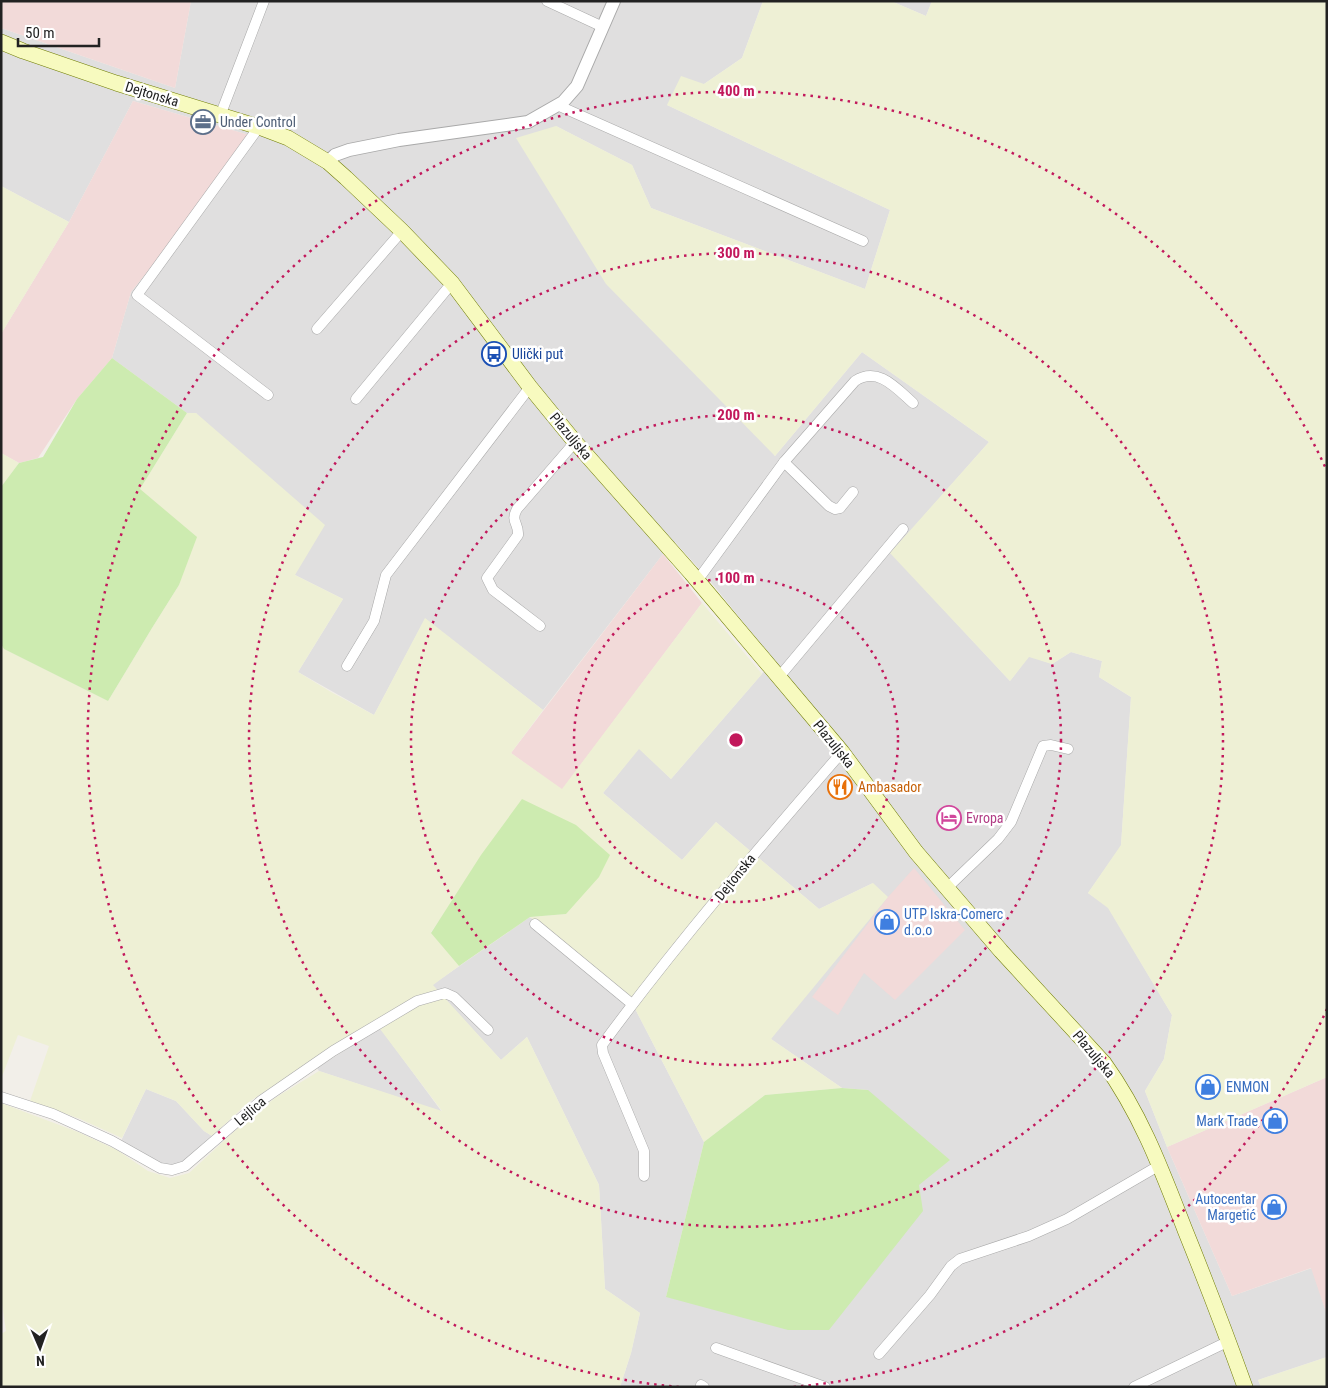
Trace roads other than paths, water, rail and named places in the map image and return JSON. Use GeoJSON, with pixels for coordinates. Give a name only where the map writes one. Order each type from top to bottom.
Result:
{"type":"FeatureCollection","features":[{"type":"Feature","properties":{"kind":"main road","name":"Dejtonska"},"geometry":{"type":"LineString","coordinates":[[1,42],[23,52],[259,127],[288,138],[328,162]]}},
{"type":"Feature","properties":{"kind":"main road","name":"Plazuljska"},"geometry":{"type":"LineString","coordinates":[[328,162],[402,231],[452,282],[530,386],[575,442],[697,581],[842,752],[916,852],[946,888],[1104,1063],[1134,1109],[1160,1166],[1229,1341],[1245,1387]]}},
{"type":"Feature","properties":{"kind":"street"},"geometry":{"type":"LineString","coordinates":[[220,116],[264,1]]}},
{"type":"Feature","properties":{"kind":"street"},"geometry":{"type":"LineString","coordinates":[[547,1],[604,27]]}},
{"type":"Feature","properties":{"kind":"street"},"geometry":{"type":"LineString","coordinates":[[328,162],[335,155],[349,150],[399,140],[528,122],[562,102],[577,86],[614,1]]}},
{"type":"Feature","properties":{"kind":"street"},"geometry":{"type":"LineString","coordinates":[[557,104],[863,241]]}},
{"type":"Feature","properties":{"kind":"street"},"geometry":{"type":"LineString","coordinates":[[259,127],[137,295],[268,395]]}},
{"type":"Feature","properties":{"kind":"street"},"geometry":{"type":"LineString","coordinates":[[317,329],[402,231]]}},
{"type":"Feature","properties":{"kind":"street"},"geometry":{"type":"LineString","coordinates":[[356,399],[452,282]]}},
{"type":"Feature","properties":{"kind":"street"},"geometry":{"type":"LineString","coordinates":[[697,581],[784,462],[855,381],[862,377],[875,375],[883,379],[913,403]]}},
{"type":"Feature","properties":{"kind":"street"},"geometry":{"type":"LineString","coordinates":[[347,666],[374,621],[386,575],[530,386]]}},
{"type":"Feature","properties":{"kind":"street"},"geometry":{"type":"LineString","coordinates":[[540,626],[493,590],[487,578],[518,535],[518,529],[513,516],[517,509],[575,442]]}},
{"type":"Feature","properties":{"kind":"street"},"geometry":{"type":"LineString","coordinates":[[784,462],[829,506],[835,509],[840,508],[853,492]]}},
{"type":"Feature","properties":{"kind":"street"},"geometry":{"type":"LineString","coordinates":[[778,677],[904,529]]}},
{"type":"Feature","properties":{"kind":"street"},"geometry":{"type":"LineString","coordinates":[[946,888],[998,839],[1011,822],[1043,746],[1051,745],[1068,749]]}},
{"type":"Feature","properties":{"kind":"street","name":"Dejtonska"},"geometry":{"type":"LineString","coordinates":[[644,1176],[644,1151],[602,1050],[602,1045],[632,1004],[746,863],[842,752]]}},
{"type":"Feature","properties":{"kind":"street"},"geometry":{"type":"LineString","coordinates":[[535,924],[632,1004]]}},
{"type":"Feature","properties":{"kind":"street","name":"Lejlica"},"geometry":{"type":"LineString","coordinates":[[1,1096],[53,1114],[112,1140],[160,1168],[172,1170],[185,1166],[270,1094],[333,1051],[417,1002],[445,993],[454,998],[488,1030]]}},
{"type":"Feature","properties":{"kind":"street"},"geometry":{"type":"LineString","coordinates":[[879,1354],[930,1295],[951,1266],[960,1259],[1029,1236],[1067,1219],[1160,1166]]}},
{"type":"Feature","properties":{"kind":"street"},"geometry":{"type":"LineString","coordinates":[[1134,1387],[1229,1341]]}},
{"type":"Feature","properties":{"kind":"street"},"geometry":{"type":"LineString","coordinates":[[716,1348],[825,1387]]}},
{"type":"Feature","properties":{"kind":"place","name":"Under Control"},"geometry":{"type":"Point","coordinates":[203,122]}},
{"type":"Feature","properties":{"kind":"place","name":"Ulički put"},"geometry":{"type":"Point","coordinates":[494,354]}},
{"type":"Feature","properties":{"kind":"place","name":"Ambasador"},"geometry":{"type":"Point","coordinates":[840,787]}},
{"type":"Feature","properties":{"kind":"place","name":"Evropa"},"geometry":{"type":"Point","coordinates":[949,818]}},
{"type":"Feature","properties":{"kind":"place","name":"UTP Iskra-Comerc d.o.o"},"geometry":{"type":"Point","coordinates":[887,922]}},
{"type":"Feature","properties":{"kind":"place","name":"ENMON"},"geometry":{"type":"Point","coordinates":[1208,1087]}},
{"type":"Feature","properties":{"kind":"place","name":"Mark Trade"},"geometry":{"type":"Point","coordinates":[1275,1121]}},
{"type":"Feature","properties":{"kind":"place","name":"Autocentar Margetić"},"geometry":{"type":"Point","coordinates":[1274,1207]}}]}
